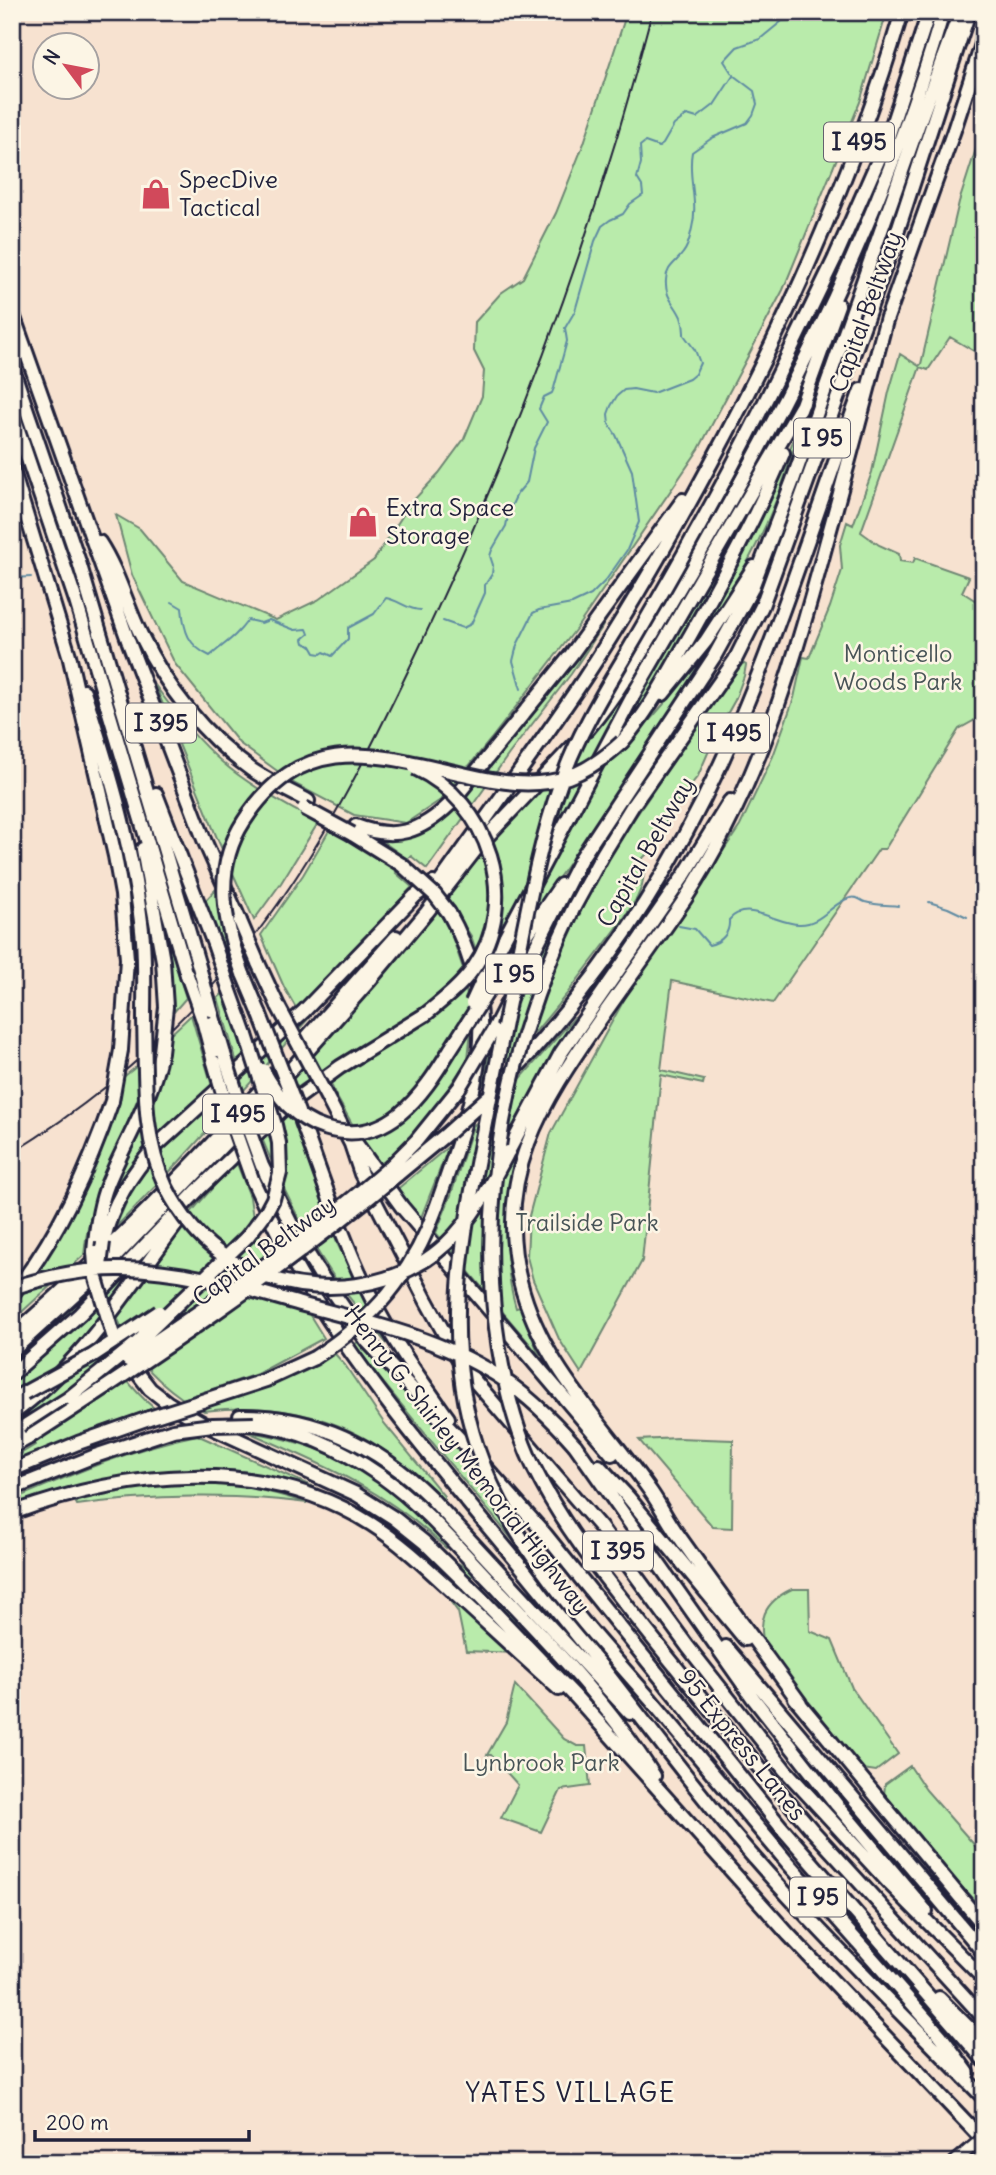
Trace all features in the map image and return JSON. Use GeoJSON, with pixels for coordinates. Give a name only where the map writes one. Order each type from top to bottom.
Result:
{"type":"FeatureCollection","features":[{"type":"Feature","properties":{"kind":"highway","name":"I 495"},"geometry":{"type":"LineString","coordinates":[[12,1336],[167,1192],[412,920],[533,753],[591,667],[635,598],[718,452],[808,269],[848,172],[902,12]]}},
{"type":"Feature","properties":{"kind":"highway","name":"I 95"},"geometry":{"type":"LineString","coordinates":[[929,12],[887,140],[835,258],[759,416],[697,531],[603,694],[561,781],[542,842],[471,1191],[460,1258],[456,1315],[459,1365],[476,1444],[511,1523],[543,1571],[787,1862],[941,2036],[984,2097]]}},
{"type":"Feature","properties":{"kind":"highway"},"geometry":{"type":"LineString","coordinates":[[622,742],[653,701],[728,567],[764,496],[803,402],[860,240],[908,120],[943,12]]}},
{"type":"Feature","properties":{"kind":"highway"},"geometry":{"type":"LineString","coordinates":[[246,1035],[281,1099],[304,1119],[332,1131],[368,1130],[399,1116],[416,1101],[439,1069],[543,907],[580,860],[734,624],[756,580],[960,12]]}},
{"type":"Feature","properties":{"kind":"highway","name":"I 95"},"geometry":{"type":"LineString","coordinates":[[969,12],[894,242],[762,606],[735,660],[615,834],[574,907],[551,958],[519,1052],[506,1104],[496,1160],[491,1226],[493,1308],[512,1411],[547,1492],[569,1528],[674,1666],[812,1830],[984,2018]]}},
{"type":"Feature","properties":{"kind":"highway","name":"Capital Beltway"},"geometry":{"type":"LineString","coordinates":[[12,1447],[21,1433],[176,1342],[314,1242],[394,1170],[449,1132],[488,1097],[535,1047],[602,965],[653,891],[720,766],[743,713],[954,130],[984,38]]}},
{"type":"Feature","properties":{"kind":"highway"},"geometry":{"type":"LineString","coordinates":[[12,1351],[112,1260],[241,1126],[370,980],[480,844],[568,752],[612,698],[704,547],[745,473],[795,379],[860,240]]}},
{"type":"Feature","properties":{"kind":"highway","name":"I 395"},"geometry":{"type":"LineString","coordinates":[[12,312],[129,643],[205,842],[278,1006],[351,1144],[361,1174],[458,1358],[601,1528],[688,1647],[785,1770],[889,1883],[984,1979]]}},
{"type":"Feature","properties":{"kind":"highway"},"geometry":{"type":"LineString","coordinates":[[800,1703],[675,1530],[650,1491],[572,1389],[542,1341],[526,1300],[517,1263],[514,1226],[517,1182],[534,1126],[554,1089],[686,896],[716,845],[763,748],[802,634],[887,317]]}},
{"type":"Feature","properties":{"kind":"highway"},"geometry":{"type":"LineString","coordinates":[[12,368],[79,562],[125,713],[211,1010],[219,1058],[262,1166],[298,1238],[341,1306],[396,1373],[473,1453]]}},
{"type":"Feature","properties":{"kind":"highway"},"geometry":{"type":"LineString","coordinates":[[439,1069],[636,690],[803,402]]}},
{"type":"Feature","properties":{"kind":"highway","name":"Henry G. Shirley Memorial Highway"},"geometry":{"type":"LineString","coordinates":[[12,412],[72,589],[187,975],[219,1058],[228,1111],[252,1179],[300,1273],[359,1362],[419,1440],[626,1695],[739,1840],[796,1905],[984,2097]]}},
{"type":"Feature","properties":{"kind":"highway"},"geometry":{"type":"LineString","coordinates":[[354,830],[385,834],[412,830],[433,819],[450,804],[571,655],[718,452]]}},
{"type":"Feature","properties":{"kind":"highway"},"geometry":{"type":"LineString","coordinates":[[12,468],[69,655],[99,781],[122,895],[127,959],[121,1050],[112,1101],[96,1150],[54,1233],[12,1295]]}},
{"type":"Feature","properties":{"kind":"highway"},"geometry":{"type":"LineString","coordinates":[[473,1453],[407,1360],[371,1298],[352,1255],[232,944],[224,903],[225,874],[230,852],[240,827],[267,792],[284,777],[313,762],[362,754],[486,780],[532,783],[569,777],[597,761],[622,742],[687,666],[727,611],[761,554],[793,481]]}},
{"type":"Feature","properties":{"kind":"highway"},"geometry":{"type":"LineString","coordinates":[[12,1470],[78,1443],[266,1380],[314,1358],[348,1335],[390,1294],[420,1246],[436,1208],[468,1108],[481,1049],[482,1028],[476,981],[462,935],[449,913],[435,895],[402,865],[354,830],[306,805],[252,769],[221,744],[188,710],[140,633],[110,558],[87,522]]}},
{"type":"Feature","properties":{"kind":"highway"},"geometry":{"type":"LineString","coordinates":[[69,655],[78,672],[109,769],[128,848],[143,940],[148,1126],[153,1153],[165,1185],[192,1228],[214,1248],[260,1275],[294,1285],[331,1287],[383,1280],[418,1265],[446,1244],[480,1202],[561,1052],[685,874],[726,808],[757,745],[802,634]]}},
{"type":"Feature","properties":{"kind":"highway"},"geometry":{"type":"LineString","coordinates":[[21,1433],[137,1343],[257,1226],[273,1199],[280,1173],[279,1143],[275,1125],[246,1035],[125,713]]}},
{"type":"Feature","properties":{"kind":"highway"},"geometry":{"type":"LineString","coordinates":[[12,1374],[80,1314],[251,1137],[311,1087],[426,1014],[463,983],[474,968],[484,950],[495,916],[495,875],[485,840],[465,806],[437,780],[395,759]]}},
{"type":"Feature","properties":{"kind":"highway"},"geometry":{"type":"LineString","coordinates":[[142,820],[141,841],[163,961],[166,1007],[161,1052],[152,1090],[107,1185],[97,1223],[94,1252],[96,1278],[104,1307],[113,1335],[126,1358],[150,1389],[168,1403],[204,1424],[356,1494],[408,1529],[512,1629],[789,1935],[984,2139]]}},
{"type":"Feature","properties":{"kind":"highway"},"geometry":{"type":"LineString","coordinates":[[69,1398],[198,1314],[394,1170],[459,1088],[493,1031],[580,860]]}},
{"type":"Feature","properties":{"kind":"highway"},"geometry":{"type":"LineString","coordinates":[[104,1307],[100,1272],[109,1218],[123,1189],[144,1159],[304,1011],[415,896],[445,875]]}},
{"type":"Feature","properties":{"kind":"highway"},"geometry":{"type":"LineString","coordinates":[[330,1103],[402,1207],[675,1530]]}},
{"type":"Feature","properties":{"kind":"highway"},"geometry":{"type":"LineString","coordinates":[[12,1414],[42,1392],[66,1367],[208,1181]]}},
{"type":"Feature","properties":{"kind":"highway"},"geometry":{"type":"LineString","coordinates":[[12,1288],[71,1273],[117,1269],[180,1274],[229,1284],[440,1346],[495,1374],[535,1403],[628,1497],[984,1926]]}},
{"type":"Feature","properties":{"kind":"highway"},"geometry":{"type":"LineString","coordinates":[[18,1397],[125,1336],[201,1280]]}},
{"type":"Feature","properties":{"kind":"highway"},"geometry":{"type":"LineString","coordinates":[[12,1489],[95,1456],[203,1421],[240,1416],[275,1418],[322,1428],[356,1442],[400,1470],[430,1497],[687,1776]]}},
{"type":"Feature","properties":{"kind":"highway"},"geometry":{"type":"LineString","coordinates":[[173,1430],[254,1424],[285,1430],[328,1446],[380,1475],[412,1500],[602,1703],[638,1750],[671,1802]]}},
{"type":"Feature","properties":{"kind":"highway"},"geometry":{"type":"LineString","coordinates":[[575,1445],[753,1698],[837,1805],[965,1959]]}},
{"type":"Feature","properties":{"kind":"highway","name":"95 Express Lanes"},"geometry":{"type":"LineString","coordinates":[[473,1453],[545,1534],[781,1826],[984,2060]]}},
{"type":"Feature","properties":{"kind":"highway"},"geometry":{"type":"LineString","coordinates":[[12,1513],[100,1487],[182,1476],[220,1476],[264,1482],[322,1499],[369,1523],[410,1552],[628,1756]]}},
{"type":"Feature","properties":{"kind":"highway"},"geometry":{"type":"LineString","coordinates":[[672,1582],[984,1953]]}},
{"type":"Feature","properties":{"kind":"highway"},"geometry":{"type":"LineString","coordinates":[[861,1921],[984,2043]]}},
{"type":"Feature","properties":{"kind":"main road"},"geometry":{"type":"LineString","coordinates":[[953,2163],[984,2139]]}},
{"type":"Feature","properties":{"kind":"main road"},"geometry":{"type":"LineString","coordinates":[[973,2163],[984,2154]]}},
{"type":"Feature","properties":{"kind":"green space"},"geometry":{"type":"Polygon","coordinates":[[[627,12],[887,12],[860,102],[783,290],[699,449],[576,629],[442,799],[406,823],[354,815],[295,784],[239,743],[175,664],[132,575],[116,515],[140,529],[183,581],[276,620],[318,600],[374,560],[410,504],[439,473],[464,439],[482,396],[484,371],[474,351],[475,322],[501,293],[523,278],[556,213],[584,143],[627,12]]]}},
{"type":"Feature","properties":{"kind":"green space","name":"Monticello Woods Park"},"geometry":{"type":"Polygon","coordinates":[[[984,124],[984,357],[950,337],[928,370],[920,367],[861,532],[879,545],[899,554],[900,561],[913,563],[915,558],[969,577],[962,592],[984,606],[984,715],[959,729],[885,849],[879,849],[773,1003],[672,981],[661,1070],[704,1080],[703,1084],[661,1075],[642,1261],[581,1373],[559,1339],[533,1280],[527,1257],[529,1216],[551,1133],[631,987],[740,826],[773,756],[794,698],[803,657],[809,658],[842,570],[840,545],[847,522],[853,525],[872,472],[900,354],[919,366],[921,364],[959,202],[984,124]]]}},
{"type":"Feature","properties":{"kind":"green space"},"geometry":{"type":"Polygon","coordinates":[[[799,428],[781,488],[757,545],[726,599],[691,651],[689,648],[765,505],[799,428]]]}},
{"type":"Feature","properties":{"kind":"green space"},"geometry":{"type":"Polygon","coordinates":[[[753,500],[729,554],[660,677],[634,718],[613,743],[658,660],[753,500]]]}},
{"type":"Feature","properties":{"kind":"green space"},"geometry":{"type":"Polygon","coordinates":[[[730,615],[717,641],[601,817],[514,942],[511,940],[602,765],[655,714],[730,615]]]}},
{"type":"Feature","properties":{"kind":"green space"},"geometry":{"type":"Polygon","coordinates":[[[606,616],[601,629],[571,674],[509,754],[427,869],[411,856],[407,859],[382,841],[421,832],[606,616]]]}},
{"type":"Feature","properties":{"kind":"green space"},"geometry":{"type":"Polygon","coordinates":[[[741,662],[746,665],[735,700],[717,732],[698,776],[678,801],[648,853],[637,864],[644,873],[637,898],[566,995],[537,1030],[484,1083],[489,1050],[578,878],[606,830],[621,838],[741,662]]]}},
{"type":"Feature","properties":{"kind":"green space"},"geometry":{"type":"Polygon","coordinates":[[[630,680],[634,681],[483,970],[471,936],[444,896],[592,731],[630,680]]]}},
{"type":"Feature","properties":{"kind":"green space"},"geometry":{"type":"Polygon","coordinates":[[[155,685],[186,726],[222,762],[256,787],[318,823],[281,883],[254,920],[217,838],[155,685]]]}},
{"type":"Feature","properties":{"kind":"green space"},"geometry":{"type":"Polygon","coordinates":[[[330,829],[390,864],[412,887],[369,935],[296,1008],[261,935],[303,875],[330,829]]]}},
{"type":"Feature","properties":{"kind":"green space"},"geometry":{"type":"Polygon","coordinates":[[[216,889],[237,938],[224,953],[204,902],[216,889]]]}},
{"type":"Feature","properties":{"kind":"green space"},"geometry":{"type":"Polygon","coordinates":[[[436,907],[450,931],[464,971],[471,1030],[468,1059],[418,1129],[378,1169],[330,1081],[429,1017],[422,1009],[301,1085],[226,1150],[399,955],[436,907]]]}},
{"type":"Feature","properties":{"kind":"green space"},"geometry":{"type":"Polygon","coordinates":[[[163,923],[186,998],[172,1014],[163,923]]]}},
{"type":"Feature","properties":{"kind":"green space"},"geometry":{"type":"Polygon","coordinates":[[[224,992],[246,1055],[237,1063],[218,998],[224,992]]]}},
{"type":"Feature","properties":{"kind":"green space"},"geometry":{"type":"Polygon","coordinates":[[[191,1015],[212,1086],[174,1119],[118,1182],[116,1180],[152,1102],[171,1034],[191,1015]]]}},
{"type":"Feature","properties":{"kind":"green space"},"geometry":{"type":"Polygon","coordinates":[[[574,1018],[576,1019],[537,1082],[501,1149],[517,1157],[507,1232],[512,1290],[516,1308],[521,1307],[540,1356],[436,1233],[473,1126],[522,1077],[574,1018]]]}},
{"type":"Feature","properties":{"kind":"green space"},"geometry":{"type":"Polygon","coordinates":[[[308,1019],[179,1162],[115,1228],[133,1187],[161,1151],[308,1019]]]}},
{"type":"Feature","properties":{"kind":"green space"},"geometry":{"type":"Polygon","coordinates":[[[152,1054],[135,1105],[95,1202],[84,1255],[12,1321],[12,1307],[54,1247],[85,1189],[104,1143],[121,1079],[152,1054]]]}},
{"type":"Feature","properties":{"kind":"green space"},"geometry":{"type":"Polygon","coordinates":[[[290,1110],[337,1243],[387,1344],[343,1290],[320,1255],[268,1154],[261,1136],[290,1110]]]}},
{"type":"Feature","properties":{"kind":"green space"},"geometry":{"type":"Polygon","coordinates":[[[449,1146],[420,1220],[395,1191],[449,1146]]]}},
{"type":"Feature","properties":{"kind":"green space"},"geometry":{"type":"Polygon","coordinates":[[[236,1161],[250,1197],[254,1225],[324,1338],[257,1374],[183,1399],[143,1363],[128,1341],[116,1315],[193,1210],[236,1161]]]}},
{"type":"Feature","properties":{"kind":"green space"},"geometry":{"type":"Polygon","coordinates":[[[137,1262],[140,1266],[52,1375],[12,1393],[12,1381],[62,1337],[137,1262]]]}},
{"type":"Feature","properties":{"kind":"green space"},"geometry":{"type":"Polygon","coordinates":[[[84,1293],[88,1297],[12,1368],[12,1357],[84,1293]]]}},
{"type":"Feature","properties":{"kind":"green space"},"geometry":{"type":"Polygon","coordinates":[[[98,1336],[123,1375],[154,1408],[12,1463],[12,1459],[35,1445],[20,1422],[12,1426],[12,1421],[58,1384],[98,1336]]]}},
{"type":"Feature","properties":{"kind":"green space"},"geometry":{"type":"Polygon","coordinates":[[[360,1340],[480,1473],[492,1503],[516,1544],[353,1346],[360,1340]]]}},
{"type":"Feature","properties":{"kind":"green space"},"geometry":{"type":"Polygon","coordinates":[[[335,1354],[384,1423],[444,1496],[444,1504],[387,1452],[339,1426],[288,1412],[201,1409],[284,1380],[335,1354]]]}},
{"type":"Feature","properties":{"kind":"green space"},"geometry":{"type":"Polygon","coordinates":[[[248,1432],[309,1446],[359,1469],[404,1502],[449,1545],[446,1548],[400,1510],[353,1481],[248,1432]]]}},
{"type":"Feature","properties":{"kind":"green space"},"geometry":{"type":"Polygon","coordinates":[[[197,1435],[318,1489],[317,1492],[239,1471],[173,1470],[91,1484],[12,1508],[12,1500],[80,1471],[126,1454],[197,1435]]]}},
{"type":"Feature","properties":{"kind":"green space"},"geometry":{"type":"Polygon","coordinates":[[[639,1440],[733,1440],[732,1528],[713,1527],[639,1440]]]}},
{"type":"Feature","properties":{"kind":"green space"},"geometry":{"type":"Polygon","coordinates":[[[204,1482],[256,1489],[307,1503],[192,1497],[76,1503],[78,1498],[138,1486],[204,1482]]]}},
{"type":"Feature","properties":{"kind":"green space"},"geometry":{"type":"Polygon","coordinates":[[[450,1559],[474,1572],[469,1584],[515,1615],[515,1653],[466,1651],[458,1612],[431,1575],[450,1559]]]}},
{"type":"Feature","properties":{"kind":"green space"},"geometry":{"type":"Polygon","coordinates":[[[792,1589],[809,1589],[810,1631],[832,1640],[852,1688],[898,1754],[876,1771],[863,1769],[766,1650],[762,1621],[769,1606],[792,1589]]]}},
{"type":"Feature","properties":{"kind":"green space","name":"Lynbrook Park"},"geometry":{"type":"Polygon","coordinates":[[[515,1685],[564,1739],[577,1746],[586,1746],[590,1786],[561,1790],[541,1832],[501,1818],[518,1785],[491,1755],[487,1755],[506,1722],[515,1685]]]}},
{"type":"Feature","properties":{"kind":"green space"},"geometry":{"type":"Polygon","coordinates":[[[910,1766],[926,1790],[984,1856],[984,1911],[929,1852],[884,1796],[885,1784],[910,1766]]]}},
{"type":"Feature","properties":{"kind":"waterway"},"geometry":{"type":"LineString","coordinates":[[521,689],[513,661],[517,645],[533,613],[572,604],[591,595],[606,580],[627,550],[639,522],[632,471],[609,424],[611,406],[624,390],[653,393],[689,379],[695,374],[700,363],[695,350],[684,335],[681,318],[668,295],[666,276],[687,247],[692,228],[692,152],[712,138],[747,123],[757,104],[754,91],[733,75],[724,61],[737,47],[760,39],[782,21],[805,18],[819,12]]}},
{"type":"Feature","properties":{"kind":"waterway"},"geometry":{"type":"LineString","coordinates":[[443,621],[463,628],[471,624],[485,593],[485,585],[492,574],[492,550],[506,526],[517,494],[527,482],[534,448],[547,422],[539,409],[544,397],[552,393],[554,388],[567,341],[565,328],[575,311],[595,241],[602,226],[623,214],[630,204],[643,195],[637,178],[641,163],[640,146],[645,142],[659,147],[663,144],[674,125],[687,115],[697,118],[714,105],[733,76]]}},
{"type":"Feature","properties":{"kind":"waterway"},"geometry":{"type":"LineString","coordinates":[[12,578],[31,577]]}},
{"type":"Feature","properties":{"kind":"waterway"},"geometry":{"type":"LineString","coordinates":[[172,602],[182,608],[188,637],[197,648],[210,656],[248,620],[261,623],[269,620],[295,630],[307,629],[309,634],[303,639],[304,643],[311,646],[315,653],[324,652],[332,656],[348,639],[348,628],[374,614],[386,598],[421,610]]}},
{"type":"Feature","properties":{"kind":"waterway"},"geometry":{"type":"LineString","coordinates":[[679,926],[695,929],[709,945],[724,936],[729,920],[744,912],[799,924],[814,921],[850,898],[873,904],[898,906]]}},
{"type":"Feature","properties":{"kind":"waterway"},"geometry":{"type":"LineString","coordinates":[[929,902],[967,917]]}},
{"type":"Feature","properties":{"kind":"railway"},"geometry":{"type":"LineString","coordinates":[[12,1153],[47,1131],[113,1081],[202,997],[230,966],[280,901],[345,796],[455,571],[520,415],[579,256],[630,94],[652,12]]}},
{"type":"Feature","properties":{"kind":"place","name":"SpecDive Tactical"},"geometry":{"type":"Point","coordinates":[156,194]}},
{"type":"Feature","properties":{"kind":"place","name":"Extra Space Storage"},"geometry":{"type":"Point","coordinates":[363,522]}},
{"type":"Feature","properties":{"kind":"district","name":"YATES VILLAGE"},"geometry":{"type":"Point","coordinates":[571,2093]}},
{"type":"Feature","properties":{"kind":"park label","name":"Trailside Park"},"geometry":{"type":"Point","coordinates":[587,1223]}}]}
